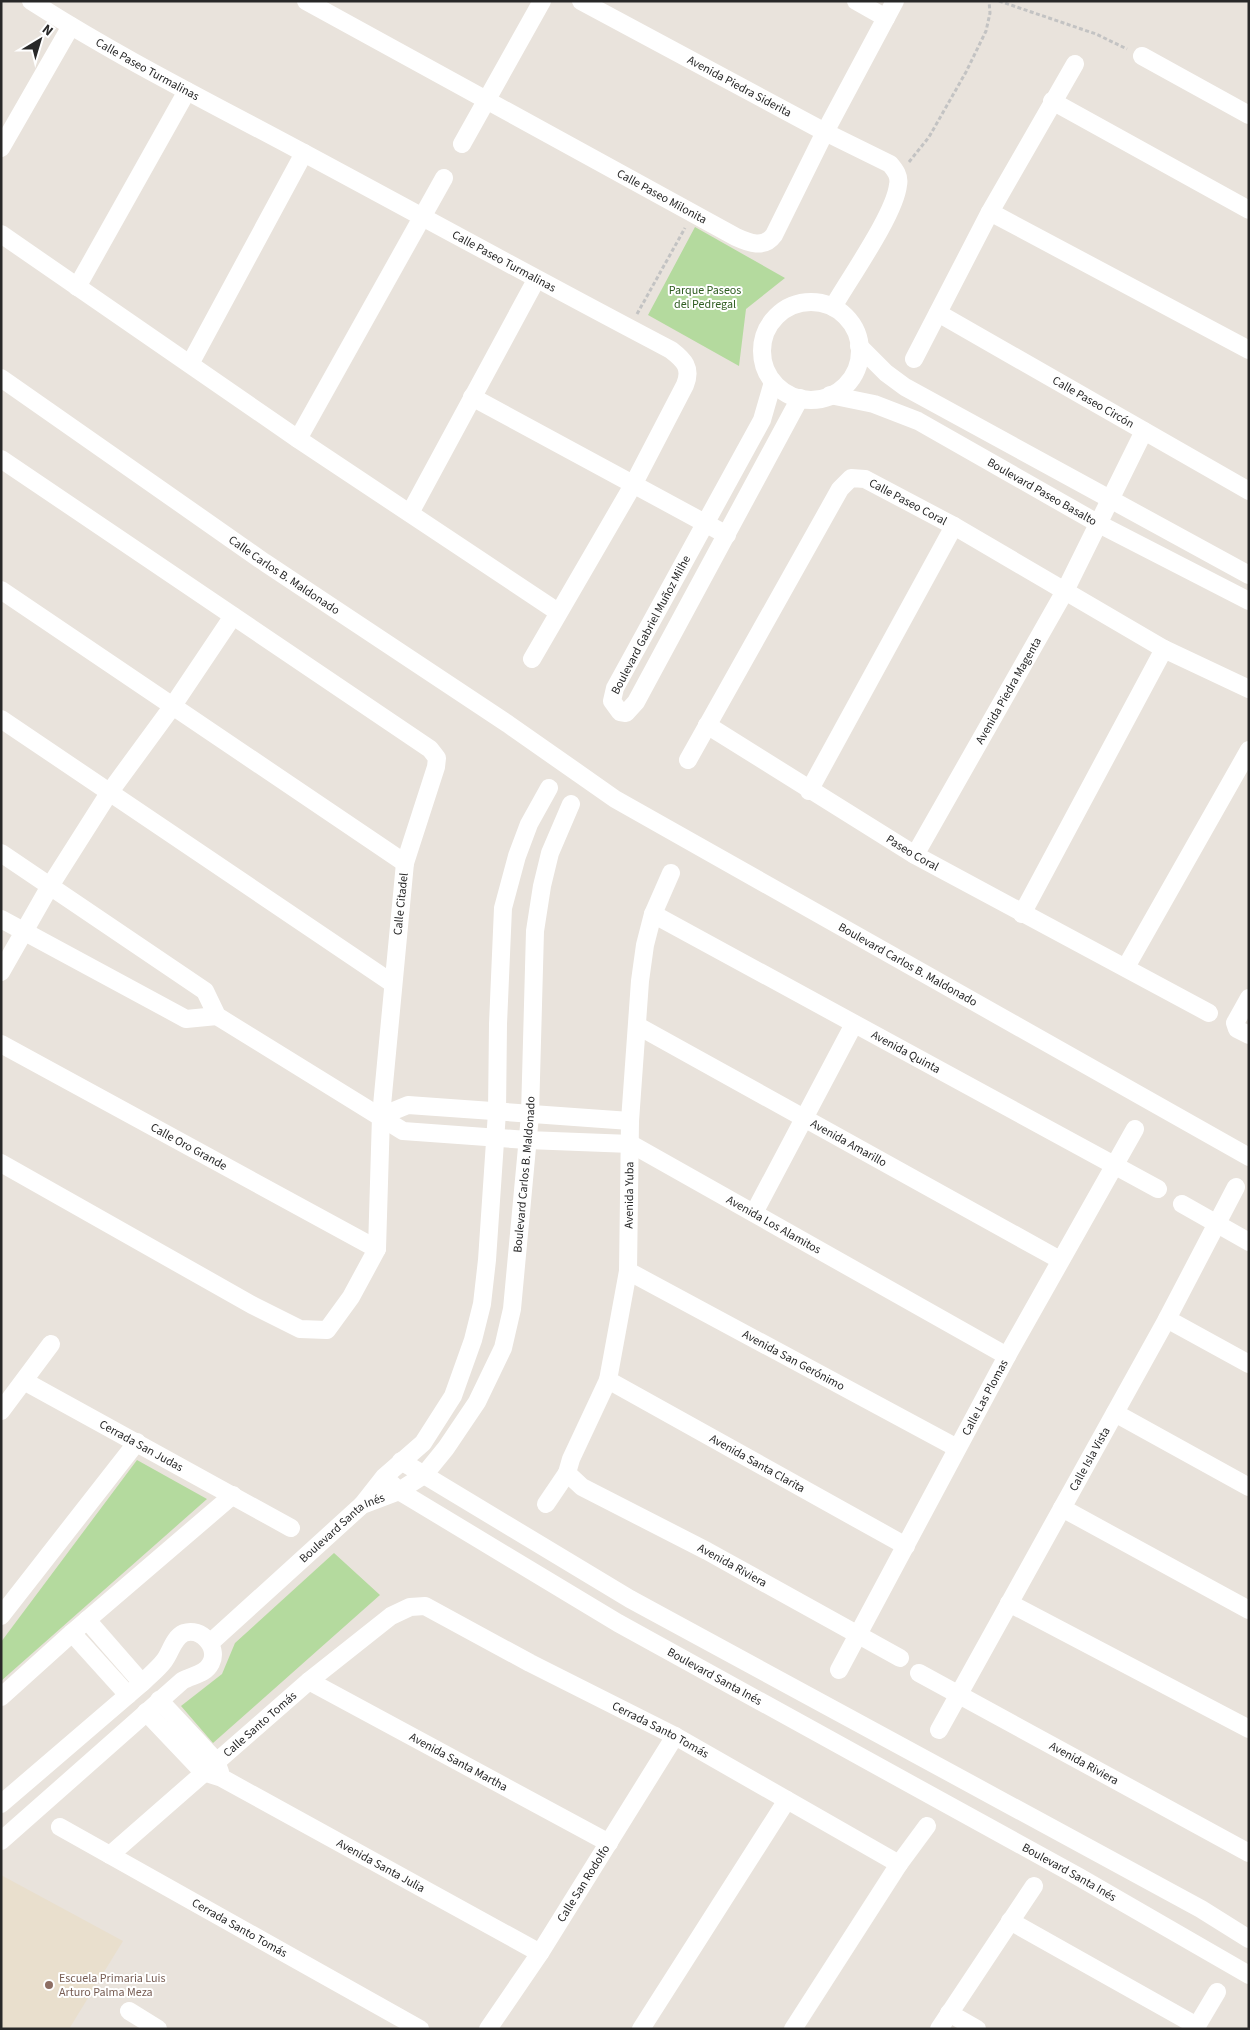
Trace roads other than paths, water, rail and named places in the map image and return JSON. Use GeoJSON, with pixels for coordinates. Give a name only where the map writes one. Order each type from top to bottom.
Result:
{"type":"FeatureCollection","features":[{"type":"Feature","properties":{"kind":"street","name":"Calle Paseo Turmalinas"},"geometry":{"type":"LineString","coordinates":[[31,1],[71,26],[187,91],[536,280],[671,350],[681,358],[689,370],[689,376],[632,486],[532,659]]}},
{"type":"Feature","properties":{"kind":"street","name":"Calle Paseo Milonita"},"geometry":{"type":"LineString","coordinates":[[306,1],[485,102],[693,214],[748,242],[759,244],[771,238],[895,1]]}},
{"type":"Feature","properties":{"kind":"street"},"geometry":{"type":"LineString","coordinates":[[462,144],[542,1]]}},
{"type":"Feature","properties":{"kind":"street","name":"Avenida Piedra Siderita"},"geometry":{"type":"LineString","coordinates":[[581,1],[825,132],[884,159],[896,172],[899,183],[890,209],[833,307]]}},
{"type":"Feature","properties":{"kind":"street"},"geometry":{"type":"LineString","coordinates":[[856,1],[886,18]]}},
{"type":"Feature","properties":{"kind":"street"},"geometry":{"type":"LineString","coordinates":[[1,148],[71,26]]}},
{"type":"Feature","properties":{"kind":"street"},"geometry":{"type":"LineString","coordinates":[[1142,56],[1249,116]]}},
{"type":"Feature","properties":{"kind":"street"},"geometry":{"type":"LineString","coordinates":[[914,359],[990,212],[1052,101],[1075,64]]}},
{"type":"Feature","properties":{"kind":"street"},"geometry":{"type":"LineString","coordinates":[[77,287],[187,91]]}},
{"type":"Feature","properties":{"kind":"street"},"geometry":{"type":"LineString","coordinates":[[1052,101],[1249,210]]}},
{"type":"Feature","properties":{"kind":"street"},"geometry":{"type":"LineString","coordinates":[[190,364],[304,154]]}},
{"type":"Feature","properties":{"kind":"street"},"geometry":{"type":"LineString","coordinates":[[298,439],[420,217],[444,178]]}},
{"type":"Feature","properties":{"kind":"street"},"geometry":{"type":"LineString","coordinates":[[990,212],[1249,350]]}},
{"type":"Feature","properties":{"kind":"street"},"geometry":{"type":"LineString","coordinates":[[1,234],[298,439],[558,612]]}},
{"type":"Feature","properties":{"kind":"street"},"geometry":{"type":"LineString","coordinates":[[410,513],[536,280]]}},
{"type":"Feature","properties":{"kind":"street"},"geometry":{"type":"LineString","coordinates":[[817,302],[833,307],[846,317],[855,330],[859,346],[859,361],[853,375],[844,387],[830,395],[816,399],[800,398],[785,392],[773,382],[765,367],[762,351],[764,335],[772,320],[785,309],[800,303],[817,302]]}},
{"type":"Feature","properties":{"kind":"street","name":"Calle Paseo Circón"},"geometry":{"type":"LineString","coordinates":[[938,313],[1249,491]]}},
{"type":"Feature","properties":{"kind":"street","name":"Boulevard Paseo Basalto"},"geometry":{"type":"LineString","coordinates":[[859,346],[886,373],[905,387],[1249,575]]}},
{"type":"Feature","properties":{"kind":"street","name":"Calle Carlos B. Maldonado"},"geometry":{"type":"LineString","coordinates":[[1,378],[264,562],[508,724],[570,769]]}},
{"type":"Feature","properties":{"kind":"street","name":"Boulevard Gabriel Muñoz Milhe"},"geometry":{"type":"LineString","coordinates":[[773,382],[762,420],[615,688],[612,701],[620,712],[626,713],[636,702],[800,398]]}},
{"type":"Feature","properties":{"kind":"street","name":"Boulevard Paseo Basalto"},"geometry":{"type":"LineString","coordinates":[[830,395],[874,404],[918,421],[1098,524],[1249,601]]}},
{"type":"Feature","properties":{"kind":"street"},"geometry":{"type":"LineString","coordinates":[[472,397],[632,486],[727,535]]}},
{"type":"Feature","properties":{"kind":"street","name":"Avenida Piedra Magenta"},"geometry":{"type":"LineString","coordinates":[[915,855],[1065,591],[1144,431]]}},
{"type":"Feature","properties":{"kind":"street"},"geometry":{"type":"LineString","coordinates":[[1,459],[234,616],[172,707],[109,793],[50,886],[1,972]]}},
{"type":"Feature","properties":{"kind":"street","name":"Calle Paseo Coral"},"geometry":{"type":"LineString","coordinates":[[688,760],[840,489],[847,480],[858,477],[954,526],[1164,649],[1249,689]]}},
{"type":"Feature","properties":{"kind":"street"},"geometry":{"type":"LineString","coordinates":[[809,791],[954,526]]}},
{"type":"Feature","properties":{"kind":"street"},"geometry":{"type":"LineString","coordinates":[[1,590],[405,863]]}},
{"type":"Feature","properties":{"kind":"street","name":"Calle Citadel"},"geometry":{"type":"LineString","coordinates":[[1,1163],[235,1295],[300,1329],[327,1330],[351,1297],[377,1249],[381,1116],[392,984],[405,863],[436,767],[437,758],[430,749],[234,616]]}},
{"type":"Feature","properties":{"kind":"street"},"geometry":{"type":"LineString","coordinates":[[1022,914],[1164,649]]}},
{"type":"Feature","properties":{"kind":"street"},"geometry":{"type":"LineString","coordinates":[[1,719],[392,984]]}},
{"type":"Feature","properties":{"kind":"street","name":"Paseo Coral"},"geometry":{"type":"LineString","coordinates":[[707,725],[809,791],[915,855],[1209,1013]]}},
{"type":"Feature","properties":{"kind":"street"},"geometry":{"type":"LineString","coordinates":[[1126,967],[1249,750]]}},
{"type":"Feature","properties":{"kind":"street","name":"Boulevard Carlos B. Maldonado"},"geometry":{"type":"LineString","coordinates":[[570,769],[648,820],[1249,1157]]}},
{"type":"Feature","properties":{"kind":"street"},"geometry":{"type":"LineString","coordinates":[[362,1505],[384,1477],[423,1443],[453,1396],[473,1340],[482,1304],[487,1260],[497,1112],[498,1024],[503,908],[517,856],[529,824],[549,788]]}},
{"type":"Feature","properties":{"kind":"street","name":"Boulevard Carlos B. Maldonado"},"geometry":{"type":"LineString","coordinates":[[399,1491],[424,1475],[477,1402],[503,1348],[513,1300],[530,1114],[534,932],[550,853],[571,804]]}},
{"type":"Feature","properties":{"kind":"street"},"geometry":{"type":"LineString","coordinates":[[1,853],[205,992],[218,1016],[186,1019],[1,920]]}},
{"type":"Feature","properties":{"kind":"street","name":"Avenida Yuba"},"geometry":{"type":"LineString","coordinates":[[546,1504],[567,1473],[571,1459],[608,1380],[628,1271],[630,1121],[644,946],[653,914],[671,873]]}},
{"type":"Feature","properties":{"kind":"street","name":"Avenida Quinta"},"geometry":{"type":"LineString","coordinates":[[653,914],[1158,1189]]}},
{"type":"Feature","properties":{"kind":"street"},"geometry":{"type":"LineString","coordinates":[[1249,998],[1235,1023],[1237,1029],[1249,1035]]}},
{"type":"Feature","properties":{"kind":"street","name":"Avenida Los Alamitos"},"geometry":{"type":"LineString","coordinates":[[218,1016],[403,1131],[527,1140],[631,1144],[1007,1356]]}},
{"type":"Feature","properties":{"kind":"street"},"geometry":{"type":"LineString","coordinates":[[754,1213],[854,1024]]}},
{"type":"Feature","properties":{"kind":"street","name":"Avenida Amarillo"},"geometry":{"type":"LineString","coordinates":[[638,1026],[1060,1260]]}},
{"type":"Feature","properties":{"kind":"street","name":"Calle Oro Grande"},"geometry":{"type":"LineString","coordinates":[[1,1044],[377,1249]]}},
{"type":"Feature","properties":{"kind":"street"},"geometry":{"type":"LineString","coordinates":[[381,1116],[408,1105],[630,1121]]}},
{"type":"Feature","properties":{"kind":"street","name":"Calle Las Plomas"},"geometry":{"type":"LineString","coordinates":[[839,1670],[1007,1356],[1135,1129]]}},
{"type":"Feature","properties":{"kind":"street","name":"Calle Isla Vista"},"geometry":{"type":"LineString","coordinates":[[939,1730],[1167,1319],[1236,1187]]}},
{"type":"Feature","properties":{"kind":"street"},"geometry":{"type":"LineString","coordinates":[[1182,1204],[1249,1242]]}},
{"type":"Feature","properties":{"kind":"street","name":"Avenida San Gerónimo"},"geometry":{"type":"LineString","coordinates":[[628,1271],[957,1448]]}},
{"type":"Feature","properties":{"kind":"street"},"geometry":{"type":"LineString","coordinates":[[1167,1319],[1249,1364]]}},
{"type":"Feature","properties":{"kind":"street"},"geometry":{"type":"LineString","coordinates":[[1,1411],[51,1344]]}},
{"type":"Feature","properties":{"kind":"street","name":"Avenida Santa Clarita"},"geometry":{"type":"LineString","coordinates":[[608,1380],[906,1546]]}},
{"type":"Feature","properties":{"kind":"street","name":"Cerrada San Judas"},"geometry":{"type":"LineString","coordinates":[[24,1381],[291,1528]]}},
{"type":"Feature","properties":{"kind":"street"},"geometry":{"type":"LineString","coordinates":[[1115,1413],[1249,1487]]}},
{"type":"Feature","properties":{"kind":"street"},"geometry":{"type":"LineString","coordinates":[[1,1616],[137,1442]]}},
{"type":"Feature","properties":{"kind":"street"},"geometry":{"type":"LineString","coordinates":[[401,1461],[630,1599],[1201,1909],[1249,1939]]}},
{"type":"Feature","properties":{"kind":"street","name":"Avenida Riviera"},"geometry":{"type":"LineString","coordinates":[[567,1473],[582,1487],[707,1552],[900,1658]]}},
{"type":"Feature","properties":{"kind":"street"},"geometry":{"type":"LineString","coordinates":[[384,1477],[399,1491]]}},
{"type":"Feature","properties":{"kind":"street","name":"Boulevard Santa Inés"},"geometry":{"type":"LineString","coordinates":[[210,1642],[362,1505],[399,1491],[618,1623],[1080,1877],[1249,1975]]}},
{"type":"Feature","properties":{"kind":"street"},"geometry":{"type":"LineString","coordinates":[[1,1697],[87,1620],[233,1496]]}},
{"type":"Feature","properties":{"kind":"street"},"geometry":{"type":"LineString","coordinates":[[1062,1508],[1249,1610]]}},
{"type":"Feature","properties":{"kind":"street"},"geometry":{"type":"LineString","coordinates":[[1009,1603],[1249,1730]]}},
{"type":"Feature","properties":{"kind":"street","name":"Calle Santo Tomás"},"geometry":{"type":"LineString","coordinates":[[110,1855],[214,1770],[309,1680],[391,1616],[417,1605]]}},
{"type":"Feature","properties":{"kind":"street","name":"Cerrada Santo Tomás"},"geometry":{"type":"LineString","coordinates":[[417,1605],[425,1606],[530,1663],[675,1736],[899,1864]]}},
{"type":"Feature","properties":{"kind":"street"},"geometry":{"type":"LineString","coordinates":[[87,1620],[142,1683]]}},
{"type":"Feature","properties":{"kind":"street"},"geometry":{"type":"LineString","coordinates":[[1,1804],[142,1683],[163,1662],[175,1641],[183,1634],[192,1632],[201,1634],[210,1642],[214,1653],[212,1663],[206,1671],[182,1681],[1,1841]]}},
{"type":"Feature","properties":{"kind":"street"},"geometry":{"type":"LineString","coordinates":[[72,1633],[128,1695]]}},
{"type":"Feature","properties":{"kind":"street","name":"Avenida Riviera"},"geometry":{"type":"LineString","coordinates":[[919,1673],[1249,1853]]}},
{"type":"Feature","properties":{"kind":"street","name":"Avenida Santa Martha"},"geometry":{"type":"LineString","coordinates":[[309,1680],[609,1843]]}},
{"type":"Feature","properties":{"kind":"street","name":"Avenida Santa Julia"},"geometry":{"type":"LineString","coordinates":[[153,1706],[214,1770],[540,1953]]}},
{"type":"Feature","properties":{"kind":"street","name":"Calle San Rodolfo"},"geometry":{"type":"LineString","coordinates":[[488,2029],[540,1953],[675,1736]]}},
{"type":"Feature","properties":{"kind":"street"},"geometry":{"type":"LineString","coordinates":[[641,2029],[788,1800]]}},
{"type":"Feature","properties":{"kind":"street"},"geometry":{"type":"LineString","coordinates":[[793,2029],[899,1864],[927,1826]]}},
{"type":"Feature","properties":{"kind":"street","name":"Cerrada Santo Tomás"},"geometry":{"type":"LineString","coordinates":[[60,1828],[420,2029]]}},
{"type":"Feature","properties":{"kind":"street"},"geometry":{"type":"LineString","coordinates":[[939,2029],[1034,1886]]}},
{"type":"Feature","properties":{"kind":"street"},"geometry":{"type":"LineString","coordinates":[[1010,1921],[1196,2027],[1217,1992]]}},
{"type":"Feature","properties":{"kind":"street"},"geometry":{"type":"LineString","coordinates":[[129,2012],[154,2028]]}},
{"type":"Feature","properties":{"kind":"street"},"geometry":{"type":"LineString","coordinates":[[949,2013],[977,2029]]}},
{"type":"Feature","properties":{"kind":"place","name":"Escuela Primaria Luis Arturo Palma Meza"},"geometry":{"type":"Point","coordinates":[49,1985]}},
{"type":"Feature","properties":{"kind":"park label","name":"Parque Paseos del Pedregal"},"geometry":{"type":"Point","coordinates":[705,297]}}]}
